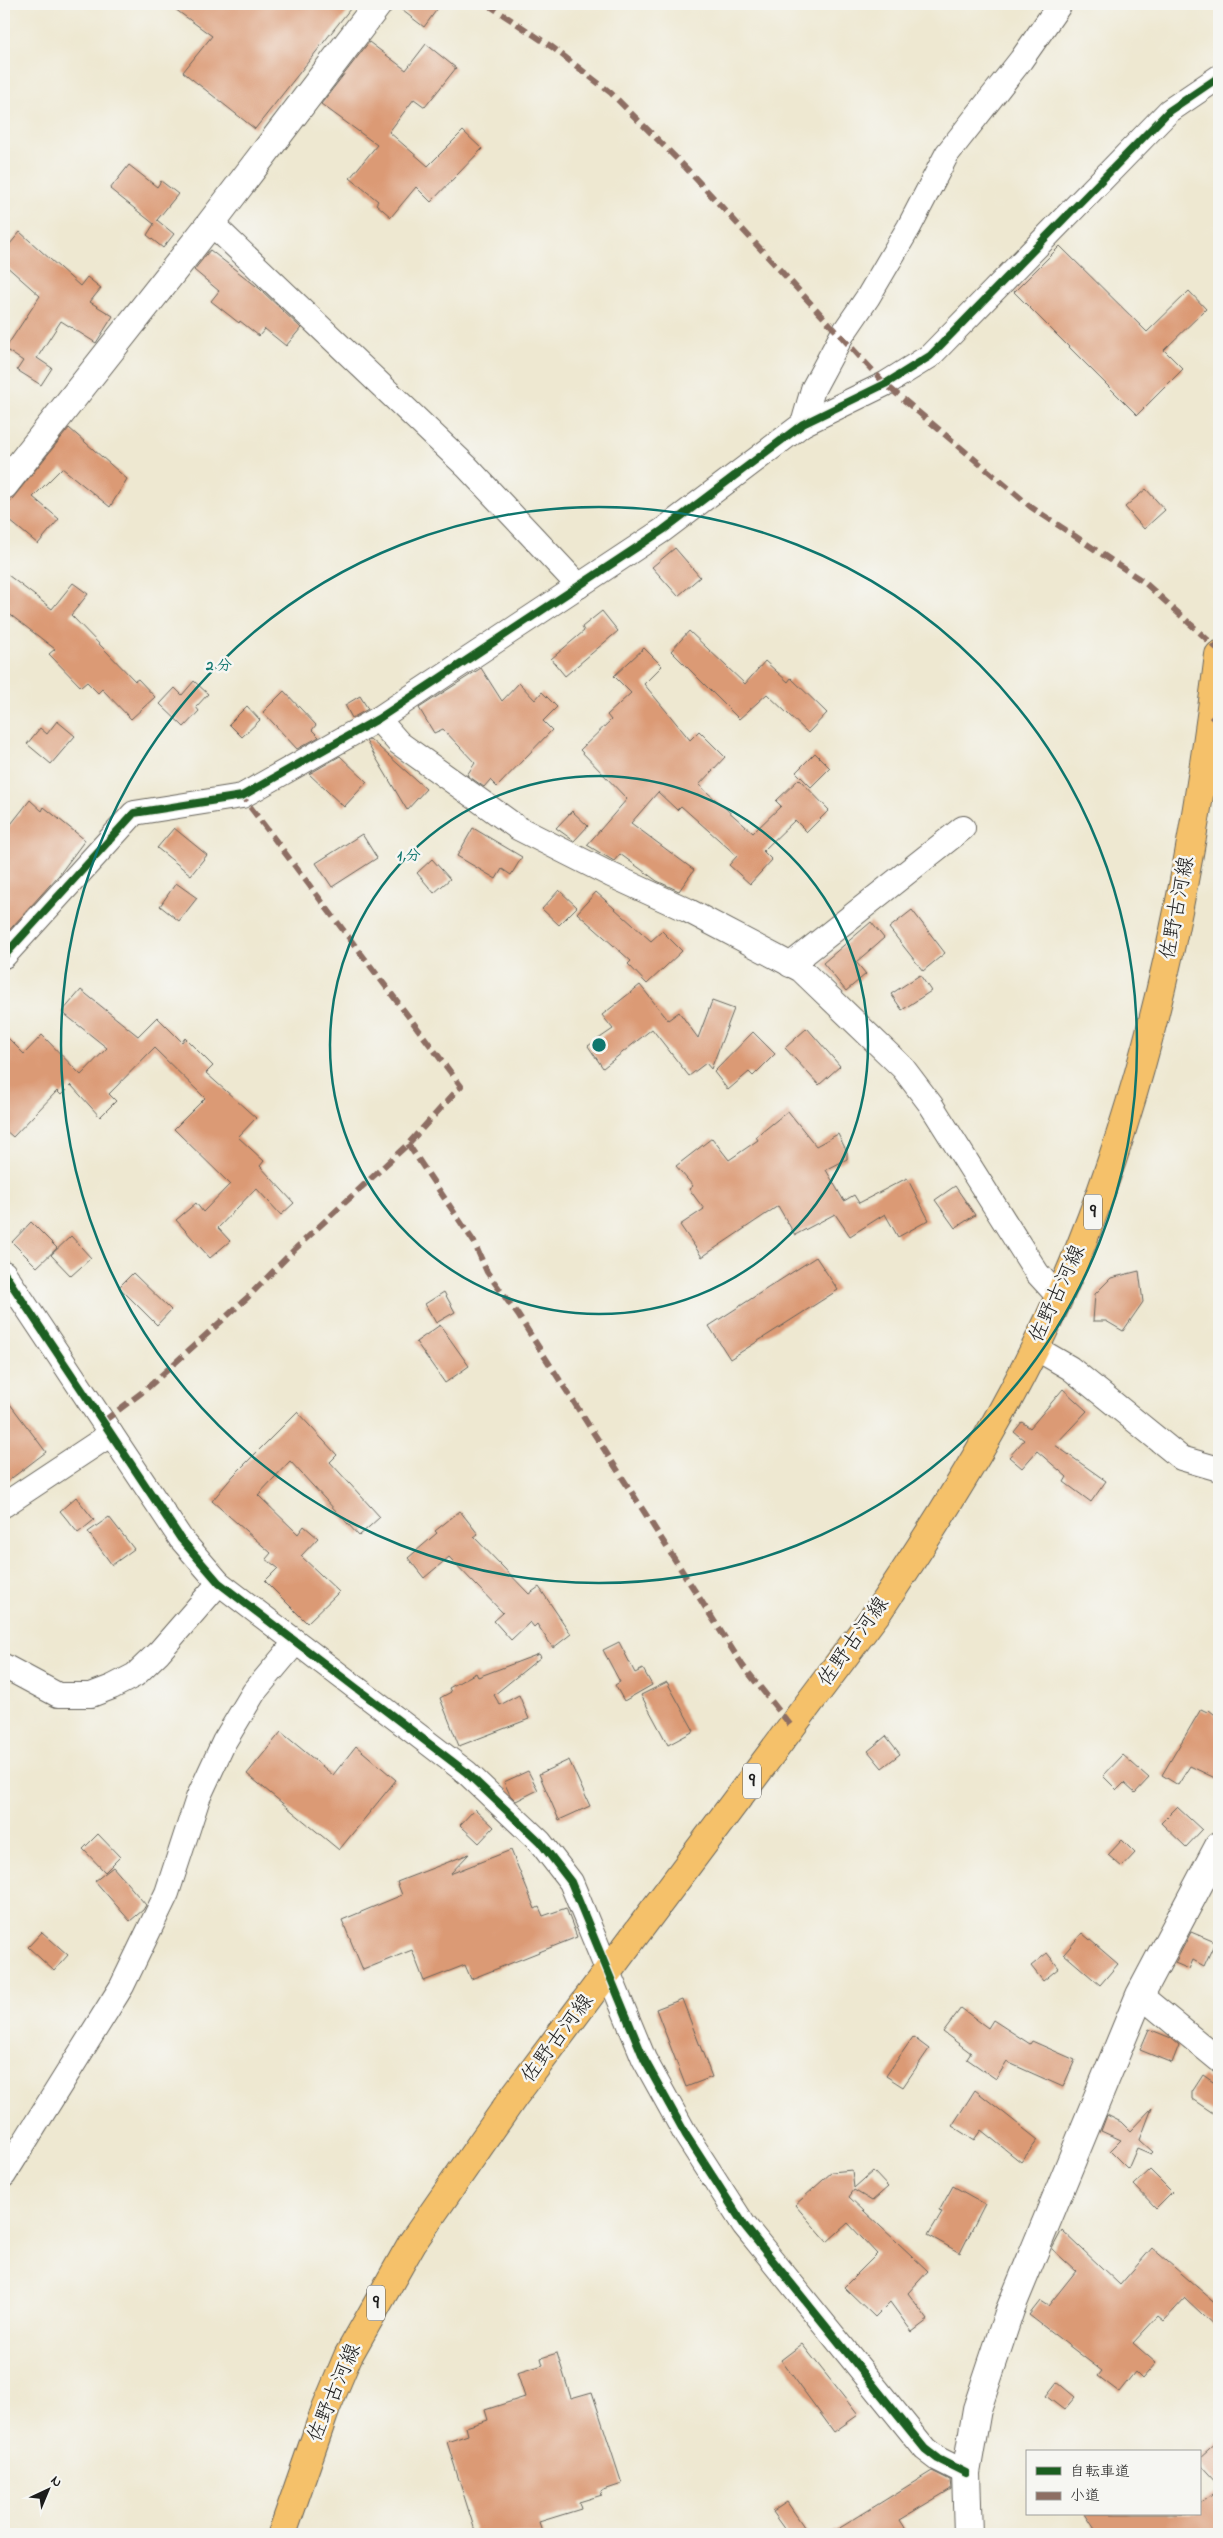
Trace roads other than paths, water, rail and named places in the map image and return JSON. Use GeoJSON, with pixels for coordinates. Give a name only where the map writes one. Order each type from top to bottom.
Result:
{"type":"FeatureCollection","features":[{"type":"Feature","properties":{"kind":"main road","name":"佐野古河線"},"geometry":{"type":"LineString","coordinates":[[282,2534],[326,2408],[348,2356],[412,2243],[490,2129],[879,1610],[931,1533],[980,1452],[1059,1297],[1102,1187],[1140,1072],[1153,1021],[1188,864],[1219,655]]}},
{"type":"Feature","properties":{"kind":"street"},"geometry":{"type":"LineString","coordinates":[[4,484],[211,223],[378,4]]}},
{"type":"Feature","properties":{"kind":"street"},"geometry":{"type":"LineString","coordinates":[[803,424],[813,389],[842,335],[877,282],[947,154],[1021,60],[1060,4]]}},
{"type":"Feature","properties":{"kind":"street"},"geometry":{"type":"LineString","coordinates":[[4,956],[134,813],[242,796],[378,718],[663,530],[803,424],[885,384],[930,356],[1169,111],[1219,77]]}},
{"type":"Feature","properties":{"kind":"street"},"geometry":{"type":"LineString","coordinates":[[211,223],[467,467],[579,586]]}},
{"type":"Feature","properties":{"kind":"street"},"geometry":{"type":"LineString","coordinates":[[378,718],[399,743],[518,828],[610,875],[687,910],[801,970],[903,1068],[931,1105],[1037,1273],[1059,1297]]}},
{"type":"Feature","properties":{"kind":"street"},"geometry":{"type":"LineString","coordinates":[[790,965],[963,828]]}},
{"type":"Feature","properties":{"kind":"street"},"geometry":{"type":"LineString","coordinates":[[4,1273],[181,1539],[219,1583],[466,1772],[540,1842],[571,1882],[598,1942],[608,1972],[644,2059],[686,2135],[744,2225],[925,2449],[938,2459],[966,2472]]}},
{"type":"Feature","properties":{"kind":"street"},"geometry":{"type":"LineString","coordinates":[[1034,1347],[1070,1368],[1182,1458],[1219,1469]]}},
{"type":"Feature","properties":{"kind":"street"},"geometry":{"type":"LineString","coordinates":[[4,1505],[111,1434]]}},
{"type":"Feature","properties":{"kind":"street"},"geometry":{"type":"LineString","coordinates":[[4,1666],[58,1695],[91,1696],[112,1688],[135,1675],[159,1652],[219,1583]]}},
{"type":"Feature","properties":{"kind":"street"},"geometry":{"type":"LineString","coordinates":[[4,2175],[122,1986],[167,1893],[198,1798],[224,1742],[254,1692],[295,1643]]}},
{"type":"Feature","properties":{"kind":"street"},"geometry":{"type":"LineString","coordinates":[[968,2534],[966,2472],[977,2409],[1010,2310],[1140,1996],[1219,1846]]}},
{"type":"Feature","properties":{"kind":"street"},"geometry":{"type":"LineString","coordinates":[[1140,1996],[1219,2060]]}}]}
